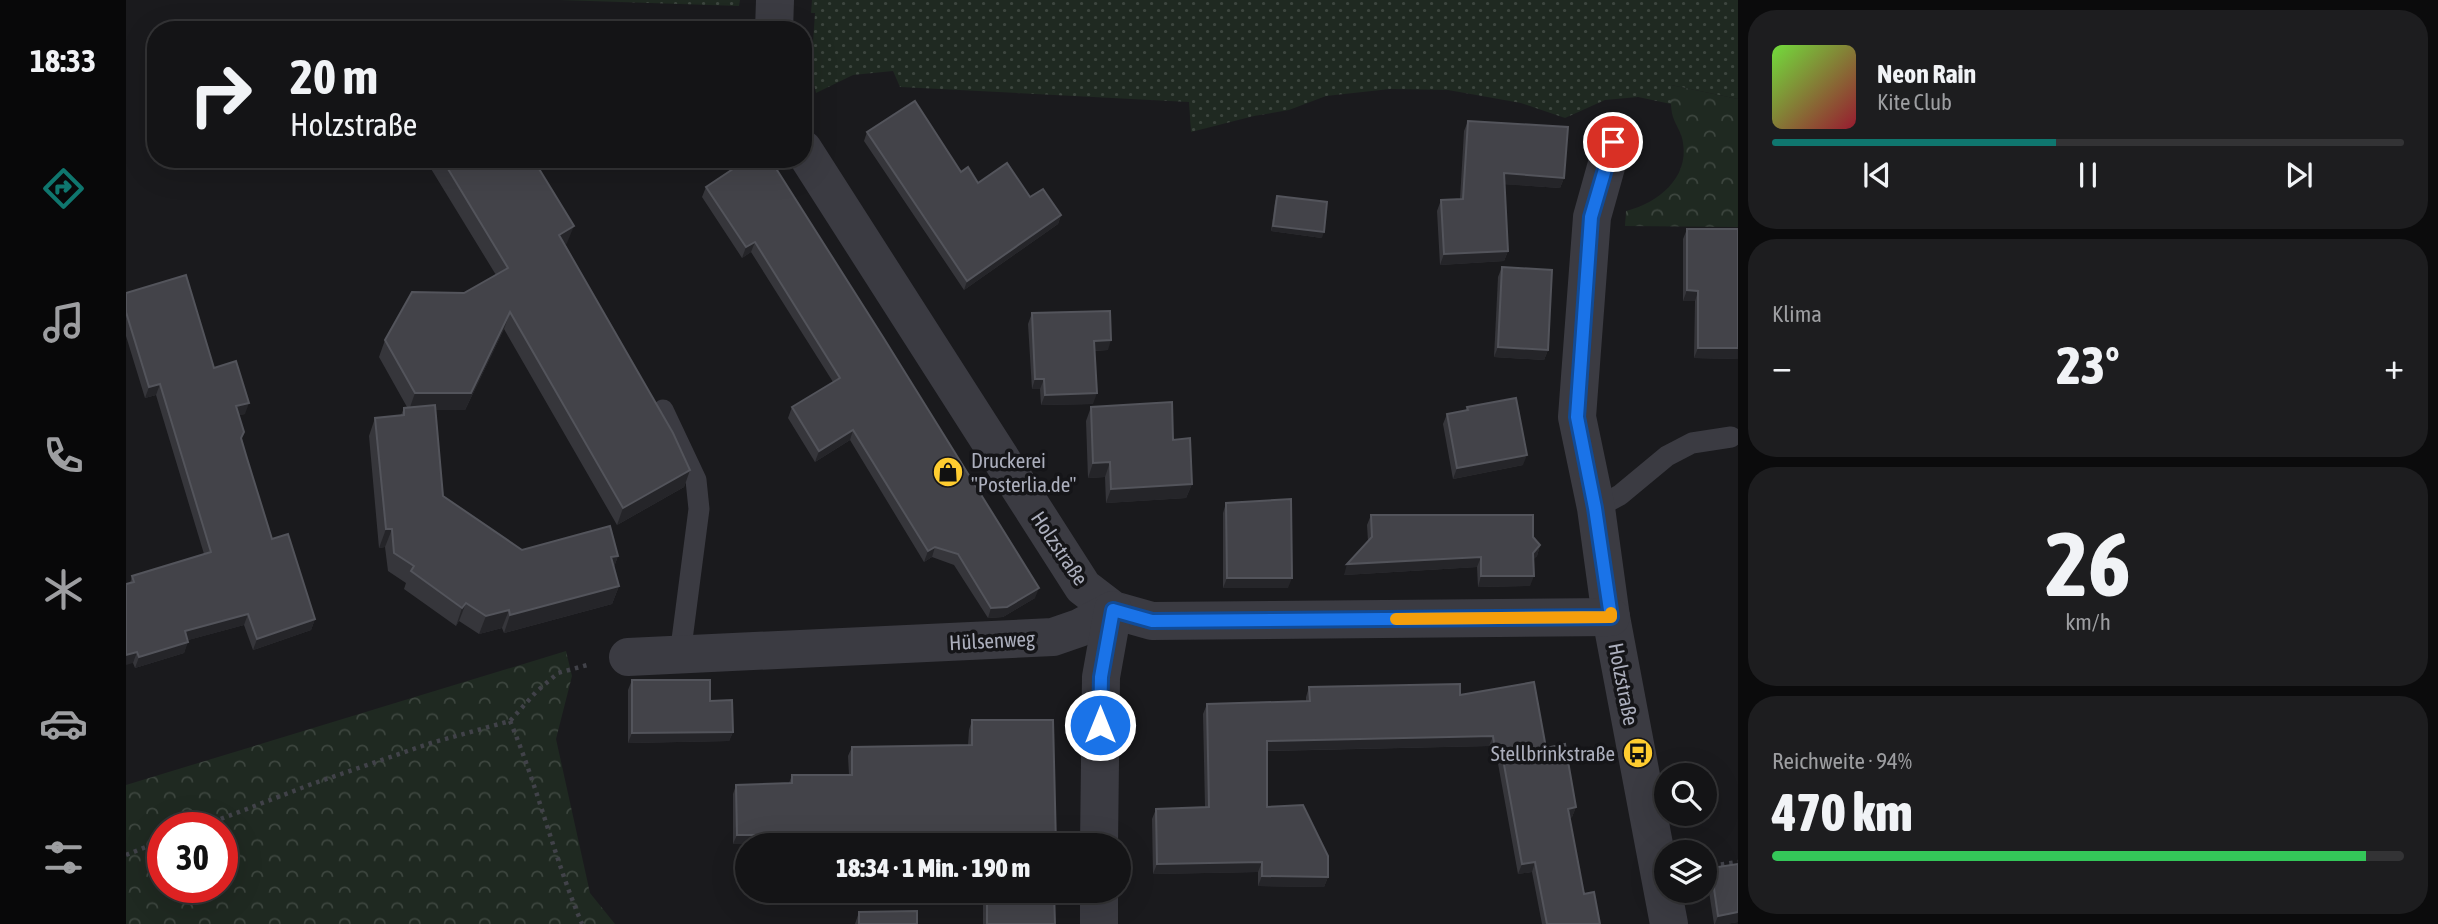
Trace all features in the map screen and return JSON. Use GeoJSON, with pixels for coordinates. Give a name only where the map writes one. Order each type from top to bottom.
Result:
{"type":"FeatureCollection","features":[{"type":"Feature","properties":{"kind":"street"},"geometry":{"type":"LineString","coordinates":[[774,21],[775,0]]}},
{"type":"Feature","properties":{"kind":"street"},"geometry":{"type":"LineString","coordinates":[[1611,617],[1595,508],[1577,417],[1591,217],[1613,142]]}},
{"type":"Feature","properties":{"kind":"street","name":"Holzstraße"},"geometry":{"type":"LineString","coordinates":[[812,163],[1083,587],[1113,610],[1152,621],[1611,617],[1669,924]]}},
{"type":"Feature","properties":{"kind":"street"},"geometry":{"type":"LineString","coordinates":[[1099,833],[1101,677],[1113,610]]}},
{"type":"Feature","properties":{"kind":"street","name":"Hülsenweg"},"geometry":{"type":"LineString","coordinates":[[628,657],[1053,637],[1079,628],[1113,610]]}},
{"type":"Feature","properties":{"kind":"street"},"geometry":{"type":"LineString","coordinates":[[1099,903],[1099,924]]}},
{"type":"Feature","properties":{"kind":"lane"},"geometry":{"type":"LineString","coordinates":[[663,410],[696,480],[699,509],[680,655]]}},
{"type":"Feature","properties":{"kind":"lane"},"geometry":{"type":"LineString","coordinates":[[1595,508],[1620,495],[1667,456],[1692,443],[1731,437]]}},
{"type":"Feature","properties":{"kind":"path"},"geometry":{"type":"LineString","coordinates":[[238,812],[417,747],[510,721],[536,692],[558,673],[628,657]]}},
{"type":"Feature","properties":{"kind":"path"},"geometry":{"type":"LineString","coordinates":[[510,721],[522,749],[563,880],[582,924]]}},
{"type":"Feature","properties":{"kind":"path"},"geometry":{"type":"LineString","coordinates":[[126,855],[147,846]]}},
{"type":"Feature","properties":{"kind":"path"},"geometry":{"type":"LineString","coordinates":[[1717,865],[1738,862]]}},
{"type":"Feature","properties":{"kind":"green space"},"geometry":{"type":"Polygon","coordinates":[[[560,0],[740,0],[739,6],[560,0]]]}},
{"type":"Feature","properties":{"kind":"green space"},"geometry":{"type":"Polygon","coordinates":[[[812,0],[1738,0],[1738,99],[1671,85],[1671,104],[1638,97],[1605,100],[1565,118],[1521,103],[1448,90],[1390,89],[1326,96],[1289,110],[1191,132],[1189,102],[900,87],[893,71],[853,75],[816,93],[812,75],[815,13],[811,13],[812,0]]]}},
{"type":"Feature","properties":{"kind":"green space"},"geometry":{"type":"Polygon","coordinates":[[[1671,85],[1738,99],[1738,227],[1625,226],[1626,211],[1660,195],[1676,178],[1681,167],[1683,143],[1672,113],[1671,85]]]}},
{"type":"Feature","properties":{"kind":"green space"},"geometry":{"type":"Polygon","coordinates":[[[566,651],[572,676],[556,739],[590,893],[615,924],[126,924],[126,785],[566,651]]]}},
{"type":"Feature","properties":{"kind":"building"},"geometry":{"type":"Polygon","coordinates":[[[915,101],[961,172],[968,167],[978,183],[1007,163],[1030,197],[1043,189],[1061,215],[967,281],[867,132],[915,101]]]}},
{"type":"Feature","properties":{"kind":"building"},"geometry":{"type":"Polygon","coordinates":[[[1468,121],[1568,127],[1564,178],[1504,173],[1508,251],[1444,254],[1441,200],[1463,199],[1468,121]]]}},
{"type":"Feature","properties":{"kind":"building"},"geometry":{"type":"Polygon","coordinates":[[[447,168],[539,168],[574,226],[559,235],[673,433],[690,470],[623,508],[510,312],[471,393],[415,393],[385,340],[412,292],[464,293],[508,268],[447,168]]]}},
{"type":"Feature","properties":{"kind":"building"},"geometry":{"type":"Polygon","coordinates":[[[734,168],[776,168],[1039,588],[1007,607],[991,608],[958,554],[935,547],[928,551],[853,430],[819,451],[792,407],[840,378],[755,242],[746,247],[706,187],[734,168]]]}},
{"type":"Feature","properties":{"kind":"building"},"geometry":{"type":"Polygon","coordinates":[[[1277,196],[1327,202],[1324,232],[1273,226],[1277,196]]]}},
{"type":"Feature","properties":{"kind":"building"},"geometry":{"type":"Polygon","coordinates":[[[1687,229],[1738,229],[1738,348],[1698,348],[1698,291],[1687,290],[1687,229]]]}},
{"type":"Feature","properties":{"kind":"building"},"geometry":{"type":"Polygon","coordinates":[[[1502,267],[1552,270],[1548,350],[1498,347],[1502,267]]]}},
{"type":"Feature","properties":{"kind":"building"},"geometry":{"type":"Polygon","coordinates":[[[186,275],[214,368],[236,361],[249,403],[236,406],[244,432],[241,438],[246,455],[272,539],[288,534],[315,619],[257,639],[248,614],[185,631],[188,642],[139,657],[137,652],[126,655],[126,584],[134,582],[132,576],[211,552],[160,384],[149,387],[126,312],[126,293],[186,275]]]}},
{"type":"Feature","properties":{"kind":"building"},"geometry":{"type":"Polygon","coordinates":[[[1110,311],[1111,340],[1094,341],[1097,393],[1045,395],[1044,379],[1035,379],[1032,313],[1110,311]]]}},
{"type":"Feature","properties":{"kind":"building"},"geometry":{"type":"Polygon","coordinates":[[[1516,398],[1527,455],[1457,468],[1447,414],[1468,410],[1467,407],[1516,398]]]}},
{"type":"Feature","properties":{"kind":"building"},"geometry":{"type":"Polygon","coordinates":[[[1172,402],[1173,440],[1190,438],[1192,484],[1111,489],[1110,462],[1093,463],[1091,407],[1172,402]]]}},
{"type":"Feature","properties":{"kind":"building"},"geometry":{"type":"Polygon","coordinates":[[[435,405],[443,496],[522,550],[610,526],[618,556],[611,557],[619,586],[510,615],[509,610],[486,616],[466,603],[462,608],[411,571],[414,566],[394,553],[392,529],[386,529],[375,418],[404,415],[404,408],[435,405]]]}},
{"type":"Feature","properties":{"kind":"building"},"geometry":{"type":"Polygon","coordinates":[[[1291,499],[1292,578],[1227,578],[1226,503],[1291,499]]]}},
{"type":"Feature","properties":{"kind":"building"},"geometry":{"type":"Polygon","coordinates":[[[1371,515],[1533,515],[1533,537],[1540,545],[1533,553],[1534,576],[1481,576],[1481,557],[1347,564],[1372,537],[1371,515]]]}},
{"type":"Feature","properties":{"kind":"building"},"geometry":{"type":"Polygon","coordinates":[[[632,680],[710,680],[710,701],[732,700],[733,732],[632,733],[632,680]]]}},
{"type":"Feature","properties":{"kind":"building"},"geometry":{"type":"Polygon","coordinates":[[[1534,682],[1546,748],[1565,744],[1576,807],[1568,809],[1584,894],[1594,892],[1600,924],[1547,924],[1535,862],[1522,864],[1501,748],[1495,749],[1493,736],[1267,741],[1267,807],[1303,805],[1328,856],[1328,877],[1262,876],[1262,862],[1157,864],[1156,809],[1209,807],[1207,704],[1310,701],[1309,687],[1460,684],[1460,695],[1534,682]]]}},
{"type":"Feature","properties":{"kind":"building"},"geometry":{"type":"Polygon","coordinates":[[[972,720],[1053,720],[1056,833],[737,833],[736,785],[792,783],[792,775],[852,775],[852,747],[972,745],[972,720]]]}},
{"type":"Feature","properties":{"kind":"building"},"geometry":{"type":"Polygon","coordinates":[[[1738,864],[1738,912],[1718,916],[1717,867],[1738,864]]]}},
{"type":"Feature","properties":{"kind":"building"},"geometry":{"type":"Polygon","coordinates":[[[987,903],[1054,903],[1055,924],[987,924],[987,903]]]}},
{"type":"Feature","properties":{"kind":"building"},"geometry":{"type":"Polygon","coordinates":[[[917,911],[917,924],[859,924],[859,912],[917,911]]]}},
{"type":"Feature","properties":{"kind":"slow traffic"},"geometry":{"type":"LineString","coordinates":[[1396,619],[1611,617],[1611,613]]}},
{"type":"Feature","properties":{"kind":"place","name":"Druckerei \"Posterlia.de\""},"geometry":{"type":"Point","coordinates":[948,472]}},
{"type":"Feature","properties":{"kind":"place","name":"Stellbrinkstraße"},"geometry":{"type":"Point","coordinates":[1638,753]}},
{"type":"Feature","properties":{"kind":"route"},"geometry":{"type":"LineString","coordinates":[[1100,725],[1101,677],[1113,610],[1152,621],[1611,617],[1595,508],[1577,417],[1591,217],[1613,142]]}}]}
